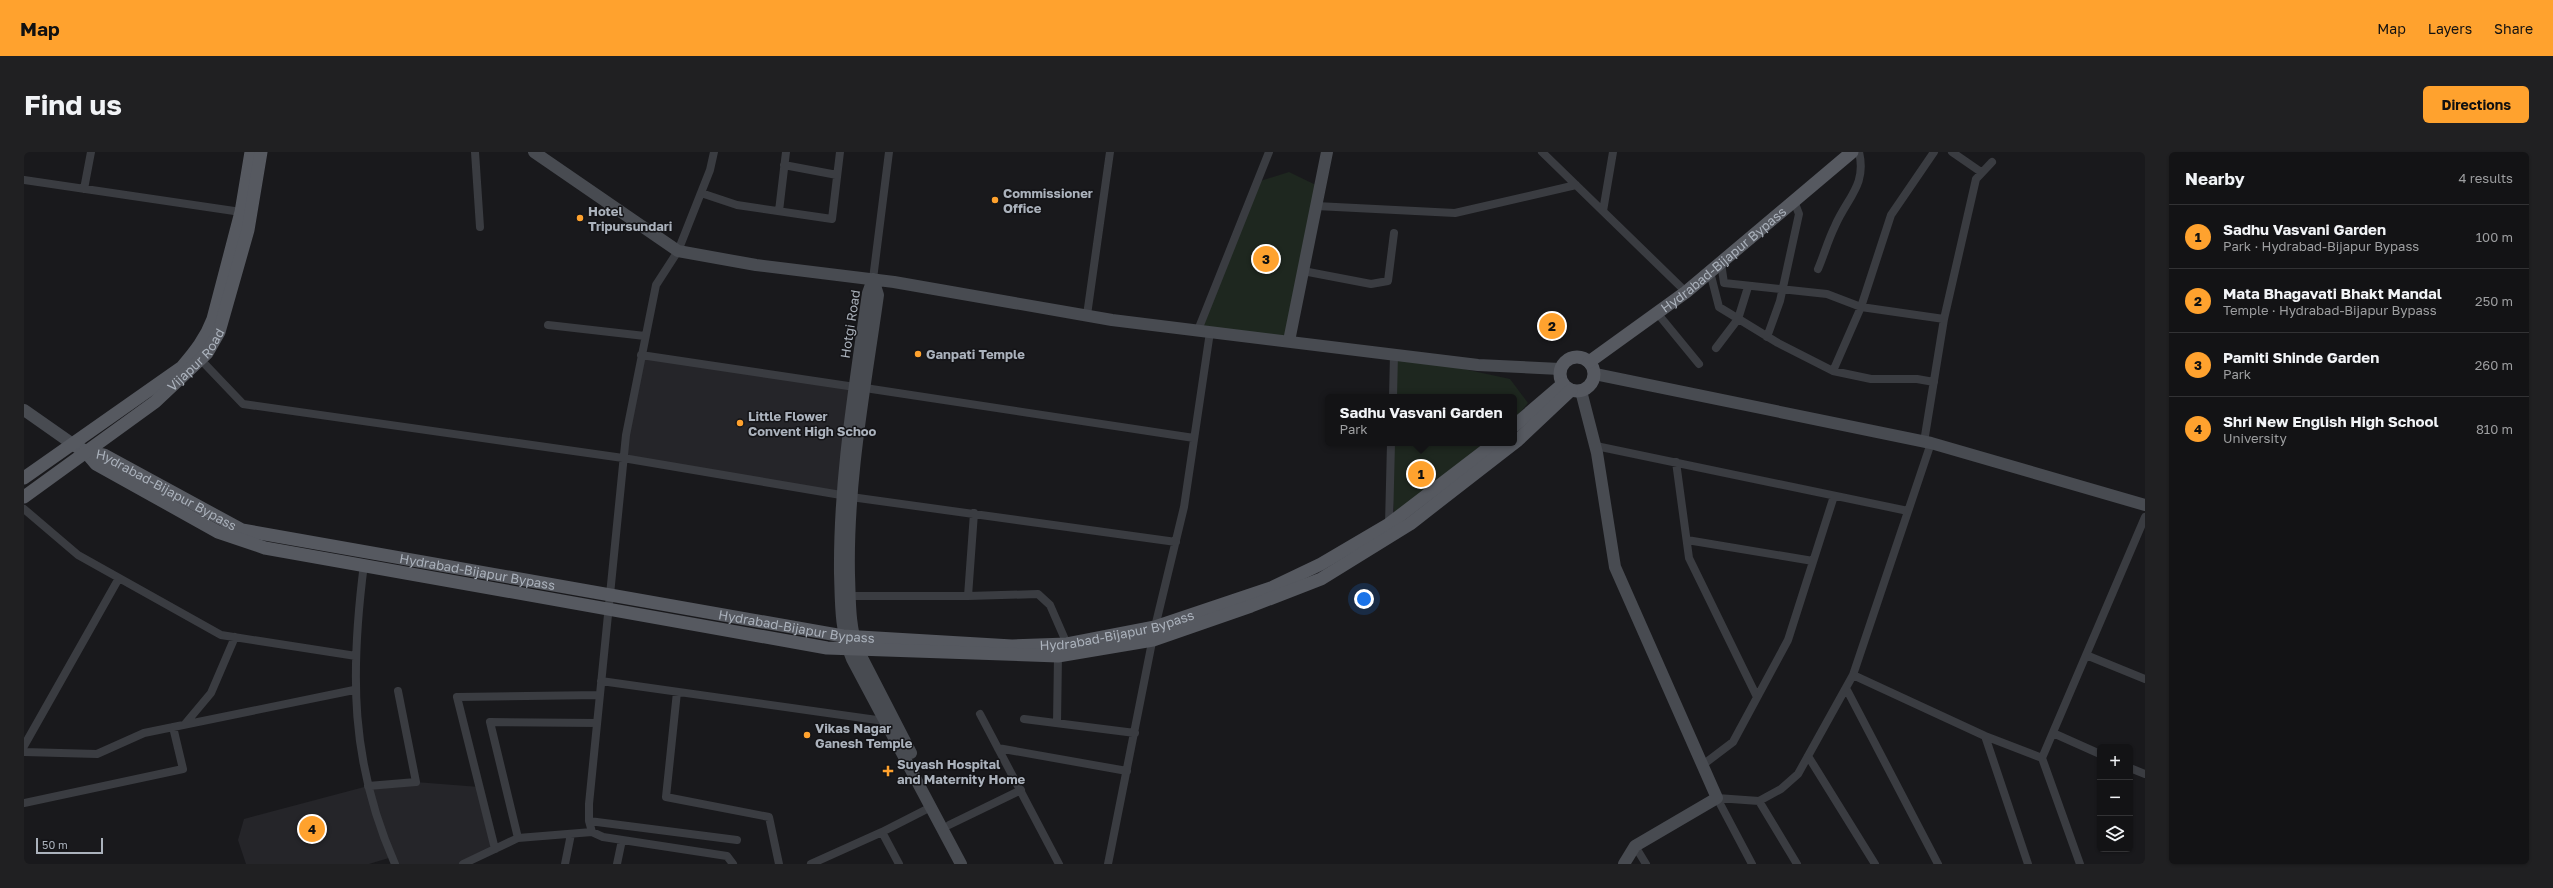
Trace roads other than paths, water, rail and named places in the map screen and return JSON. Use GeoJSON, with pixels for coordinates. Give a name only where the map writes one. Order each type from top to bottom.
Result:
{"type":"FeatureCollection","features":[{"type":"Feature","properties":{"kind":"main road","name":"Vijapur Road"},"geometry":{"type":"LineString","coordinates":[[24,497],[80,448],[182,367],[207,335],[213,319],[241,212],[251,152]]}},
{"type":"Feature","properties":{"kind":"main road","name":"Vijapur Road"},"geometry":{"type":"LineString","coordinates":[[24,478],[80,448],[155,402],[208,353],[219,332],[248,230],[261,152]]}},
{"type":"Feature","properties":{"kind":"main road"},"geometry":{"type":"LineString","coordinates":[[534,152],[678,251],[756,264],[873,279],[1086,315],[1204,331],[1478,364],[1560,369]]}},
{"type":"Feature","properties":{"kind":"main road"},"geometry":{"type":"LineString","coordinates":[[1288,341],[1327,152]]}},
{"type":"Feature","properties":{"kind":"main road","name":"Hydrabad-Bijapur Bypass"},"geometry":{"type":"LineString","coordinates":[[1589,362],[1658,314],[1686,292],[1852,152]]}},
{"type":"Feature","properties":{"kind":"main road","name":"Hotgi Road"},"geometry":{"type":"LineString","coordinates":[[873,279],[878,295],[860,388],[846,496],[840,529],[848,637],[884,722],[962,864]]}},
{"type":"Feature","properties":{"kind":"main road"},"geometry":{"type":"LineString","coordinates":[[1517,424],[1572,388],[1591,385],[1595,374],[1589,362],[1584,358],[1573,357],[1563,364],[1560,369]]}},
{"type":"Feature","properties":{"kind":"main road"},"geometry":{"type":"LineString","coordinates":[[1560,369],[1572,388],[1596,446],[1615,567],[1704,764],[1717,798],[1635,846],[1624,864]]}},
{"type":"Feature","properties":{"kind":"main road"},"geometry":{"type":"LineString","coordinates":[[1595,374],[1928,442],[2145,505]]}},
{"type":"Feature","properties":{"kind":"main road"},"geometry":{"type":"LineString","coordinates":[[1517,441],[1572,388]]}},
{"type":"Feature","properties":{"kind":"main road"},"geometry":{"type":"LineString","coordinates":[[24,410],[80,448],[96,464],[218,532],[265,548],[608,601],[853,649],[1058,656],[1153,640],[1251,606],[1321,579],[1410,524],[1510,446]]}},
{"type":"Feature","properties":{"kind":"main road","name":"Hydrabad-Bijapur Bypass"},"geometry":{"type":"LineString","coordinates":[[80,448],[104,455],[242,530],[608,601],[848,637],[1012,646],[1067,644],[1156,627],[1271,588],[1321,564],[1389,524],[1491,446]]}},
{"type":"Feature","properties":{"kind":"main road","name":"Hotgi Road"},"geometry":{"type":"LineString","coordinates":[[846,496],[850,596],[848,637]]}},
{"type":"Feature","properties":{"kind":"main road","name":"Hotgi Road"},"geometry":{"type":"LineString","coordinates":[[853,649],[970,864]]}},
{"type":"Feature","properties":{"kind":"street"},"geometry":{"type":"LineString","coordinates":[[84,189],[91,152]]}},
{"type":"Feature","properties":{"kind":"street"},"geometry":{"type":"LineString","coordinates":[[475,152],[480,227]]}},
{"type":"Feature","properties":{"kind":"street"},"geometry":{"type":"LineString","coordinates":[[592,832],[589,821],[608,601],[623,458],[641,355],[656,285],[678,251],[701,193],[714,152]]}},
{"type":"Feature","properties":{"kind":"street"},"geometry":{"type":"LineString","coordinates":[[779,211],[786,152]]}},
{"type":"Feature","properties":{"kind":"street"},"geometry":{"type":"LineString","coordinates":[[701,193],[737,205],[832,219],[840,152]]}},
{"type":"Feature","properties":{"kind":"street"},"geometry":{"type":"LineString","coordinates":[[873,279],[889,152]]}},
{"type":"Feature","properties":{"kind":"street"},"geometry":{"type":"LineString","coordinates":[[1086,315],[1110,152]]}},
{"type":"Feature","properties":{"kind":"street"},"geometry":{"type":"LineString","coordinates":[[1108,864],[1153,640],[1184,507],[1194,438],[1204,331],[1269,152]]}},
{"type":"Feature","properties":{"kind":"street"},"geometry":{"type":"LineString","coordinates":[[1542,152],[1686,292]]}},
{"type":"Feature","properties":{"kind":"street"},"geometry":{"type":"LineString","coordinates":[[1603,211],[1613,152]]}},
{"type":"Feature","properties":{"kind":"street"},"geometry":{"type":"LineString","coordinates":[[1818,269],[1834,227],[1860,179],[1862,164],[1859,152]]}},
{"type":"Feature","properties":{"kind":"street"},"geometry":{"type":"LineString","coordinates":[[1833,371],[1861,307],[1891,215],[1934,152]]}},
{"type":"Feature","properties":{"kind":"street"},"geometry":{"type":"LineString","coordinates":[[1952,152],[1981,172]]}},
{"type":"Feature","properties":{"kind":"street"},"geometry":{"type":"LineString","coordinates":[[1717,798],[1759,801],[1781,788],[1798,774],[1847,690],[1908,511],[1928,442],[1934,382],[1944,319],[1966,230],[1976,179],[1992,162]]}},
{"type":"Feature","properties":{"kind":"street"},"geometry":{"type":"LineString","coordinates":[[784,165],[837,175]]}},
{"type":"Feature","properties":{"kind":"street"},"geometry":{"type":"LineString","coordinates":[[24,180],[241,212]]}},
{"type":"Feature","properties":{"kind":"street"},"geometry":{"type":"LineString","coordinates":[[1316,206],[1455,213],[1576,185]]}},
{"type":"Feature","properties":{"kind":"street"},"geometry":{"type":"LineString","coordinates":[[1767,337],[1782,291],[1798,214],[1794,202]]}},
{"type":"Feature","properties":{"kind":"street"},"geometry":{"type":"LineString","coordinates":[[1303,271],[1371,284],[1388,281],[1394,233]]}},
{"type":"Feature","properties":{"kind":"street"},"geometry":{"type":"LineString","coordinates":[[1720,263],[1724,283],[1782,291],[1828,294],[1861,307],[1944,319]]}},
{"type":"Feature","properties":{"kind":"street"},"geometry":{"type":"LineString","coordinates":[[1710,272],[1719,307],[1767,337],[1833,371],[1871,379],[1917,379],[1934,382]]}},
{"type":"Feature","properties":{"kind":"street"},"geometry":{"type":"LineString","coordinates":[[1716,348],[1738,318],[1748,287]]}},
{"type":"Feature","properties":{"kind":"street"},"geometry":{"type":"LineString","coordinates":[[1658,314],[1699,364]]}},
{"type":"Feature","properties":{"kind":"street"},"geometry":{"type":"LineString","coordinates":[[548,326],[645,336]]}},
{"type":"Feature","properties":{"kind":"street"},"geometry":{"type":"LineString","coordinates":[[1393,394],[1394,354]]}},
{"type":"Feature","properties":{"kind":"street"},"geometry":{"type":"LineString","coordinates":[[641,355],[1194,438]]}},
{"type":"Feature","properties":{"kind":"street"},"geometry":{"type":"LineString","coordinates":[[201,360],[243,404],[623,458],[846,496],[1176,542]]}},
{"type":"Feature","properties":{"kind":"street"},"geometry":{"type":"LineString","coordinates":[[1389,524],[1391,446]]}},
{"type":"Feature","properties":{"kind":"street"},"geometry":{"type":"LineString","coordinates":[[1596,446],[1908,511]]}},
{"type":"Feature","properties":{"kind":"street"},"geometry":{"type":"LineString","coordinates":[[1676,462],[1690,558],[1757,697]]}},
{"type":"Feature","properties":{"kind":"street"},"geometry":{"type":"LineString","coordinates":[[1704,764],[1733,742],[1788,640],[1834,496]]}},
{"type":"Feature","properties":{"kind":"street"},"geometry":{"type":"LineString","coordinates":[[24,509],[78,555],[221,635],[356,656]]}},
{"type":"Feature","properties":{"kind":"street"},"geometry":{"type":"LineString","coordinates":[[968,596],[974,513]]}},
{"type":"Feature","properties":{"kind":"street"},"geometry":{"type":"LineString","coordinates":[[2071,864],[2080,862],[2042,758],[2145,517]]}},
{"type":"Feature","properties":{"kind":"street"},"geometry":{"type":"LineString","coordinates":[[1687,540],[1813,561]]}},
{"type":"Feature","properties":{"kind":"street"},"geometry":{"type":"LineString","coordinates":[[364,564],[354,690],[359,739],[368,786],[381,833],[395,864]]}},
{"type":"Feature","properties":{"kind":"street"},"geometry":{"type":"LineString","coordinates":[[24,746],[118,578]]}},
{"type":"Feature","properties":{"kind":"street"},"geometry":{"type":"LineString","coordinates":[[850,596],[968,596],[1024,593],[1038,594],[1050,605],[1067,644]]}},
{"type":"Feature","properties":{"kind":"street"},"geometry":{"type":"LineString","coordinates":[[185,724],[211,693],[235,637]]}},
{"type":"Feature","properties":{"kind":"street"},"geometry":{"type":"LineString","coordinates":[[2086,655],[2145,679]]}},
{"type":"Feature","properties":{"kind":"street"},"geometry":{"type":"LineString","coordinates":[[1057,723],[1058,656]]}},
{"type":"Feature","properties":{"kind":"street"},"geometry":{"type":"LineString","coordinates":[[1853,675],[1985,736],[2042,758]]}},
{"type":"Feature","properties":{"kind":"street"},"geometry":{"type":"LineString","coordinates":[[602,681],[884,722]]}},
{"type":"Feature","properties":{"kind":"street"},"geometry":{"type":"LineString","coordinates":[[24,752],[97,754],[144,733],[354,690]]}},
{"type":"Feature","properties":{"kind":"street"},"geometry":{"type":"LineString","coordinates":[[1847,690],[1938,864]]}},
{"type":"Feature","properties":{"kind":"street"},"geometry":{"type":"LineString","coordinates":[[368,786],[416,782],[398,691]]}},
{"type":"Feature","properties":{"kind":"street"},"geometry":{"type":"LineString","coordinates":[[677,692],[666,797],[768,817],[779,864]]}},
{"type":"Feature","properties":{"kind":"street"},"geometry":{"type":"LineString","coordinates":[[495,849],[456,697],[600,695]]}},
{"type":"Feature","properties":{"kind":"street"},"geometry":{"type":"LineString","coordinates":[[980,714],[1059,864]]}},
{"type":"Feature","properties":{"kind":"street"},"geometry":{"type":"LineString","coordinates":[[1024,719],[1135,733]]}},
{"type":"Feature","properties":{"kind":"street"},"geometry":{"type":"LineString","coordinates":[[518,838],[490,722],[597,723]]}},
{"type":"Feature","properties":{"kind":"street"},"geometry":{"type":"LineString","coordinates":[[24,803],[183,769],[173,727]]}},
{"type":"Feature","properties":{"kind":"street"},"geometry":{"type":"LineString","coordinates":[[2053,734],[2097,753]]}},
{"type":"Feature","properties":{"kind":"street"},"geometry":{"type":"LineString","coordinates":[[1985,736],[2028,864]]}},
{"type":"Feature","properties":{"kind":"street"},"geometry":{"type":"LineString","coordinates":[[998,748],[1127,771]]}},
{"type":"Feature","properties":{"kind":"street"},"geometry":{"type":"LineString","coordinates":[[1808,756],[1875,864]]}},
{"type":"Feature","properties":{"kind":"street"},"geometry":{"type":"LineString","coordinates":[[2133,769],[2145,774]]}},
{"type":"Feature","properties":{"kind":"street"},"geometry":{"type":"LineString","coordinates":[[949,825],[1021,790]]}},
{"type":"Feature","properties":{"kind":"street"},"geometry":{"type":"LineString","coordinates":[[1717,798],[1752,864]]}},
{"type":"Feature","properties":{"kind":"street"},"geometry":{"type":"LineString","coordinates":[[1759,801],[1797,864]]}},
{"type":"Feature","properties":{"kind":"street"},"geometry":{"type":"LineString","coordinates":[[811,864],[882,832],[931,807]]}},
{"type":"Feature","properties":{"kind":"street"},"geometry":{"type":"LineString","coordinates":[[589,821],[737,840]]}},
{"type":"Feature","properties":{"kind":"street"},"geometry":{"type":"LineString","coordinates":[[468,863],[518,838],[592,832],[603,838],[707,851],[727,856],[733,864]]}},
{"type":"Feature","properties":{"kind":"street"},"geometry":{"type":"LineString","coordinates":[[882,832],[899,864]]}},
{"type":"Feature","properties":{"kind":"street"},"geometry":{"type":"LineString","coordinates":[[565,864],[571,834]]}},
{"type":"Feature","properties":{"kind":"street"},"geometry":{"type":"LineString","coordinates":[[617,864],[622,840]]}},
{"type":"Feature","properties":{"kind":"street"},"geometry":{"type":"LineString","coordinates":[[1635,846],[1646,864]]}},
{"type":"Feature","properties":{"kind":"place","name":"Commissioner Office"},"geometry":{"type":"Point","coordinates":[995,200]}},
{"type":"Feature","properties":{"kind":"place","name":"Hotel Tripursundari"},"geometry":{"type":"Point","coordinates":[580,218]}},
{"type":"Feature","properties":{"kind":"place","name":"Pamiti Shinde Garden"},"geometry":{"type":"Point","coordinates":[1266,259]}},
{"type":"Feature","properties":{"kind":"place","name":"Mata Bhagavati Bhakt Mandal"},"geometry":{"type":"Point","coordinates":[1552,326]}},
{"type":"Feature","properties":{"kind":"place","name":"Ganpati Temple"},"geometry":{"type":"Point","coordinates":[918,354]}},
{"type":"Feature","properties":{"kind":"place","name":"Little Flower Convent High Schoo"},"geometry":{"type":"Point","coordinates":[740,423]}},
{"type":"Feature","properties":{"kind":"place","name":"Sadhu Vasvani Garden"},"geometry":{"type":"Point","coordinates":[1421,474]}},
{"type":"Feature","properties":{"kind":"place","name":"Vikas Nagar Ganesh Temple"},"geometry":{"type":"Point","coordinates":[807,735]}},
{"type":"Feature","properties":{"kind":"place","name":"Suyash Hospital and Maternity Home"},"geometry":{"type":"Point","coordinates":[888,771]}},
{"type":"Feature","properties":{"kind":"place","name":"Shri New English High School"},"geometry":{"type":"Point","coordinates":[312,829]}}]}
